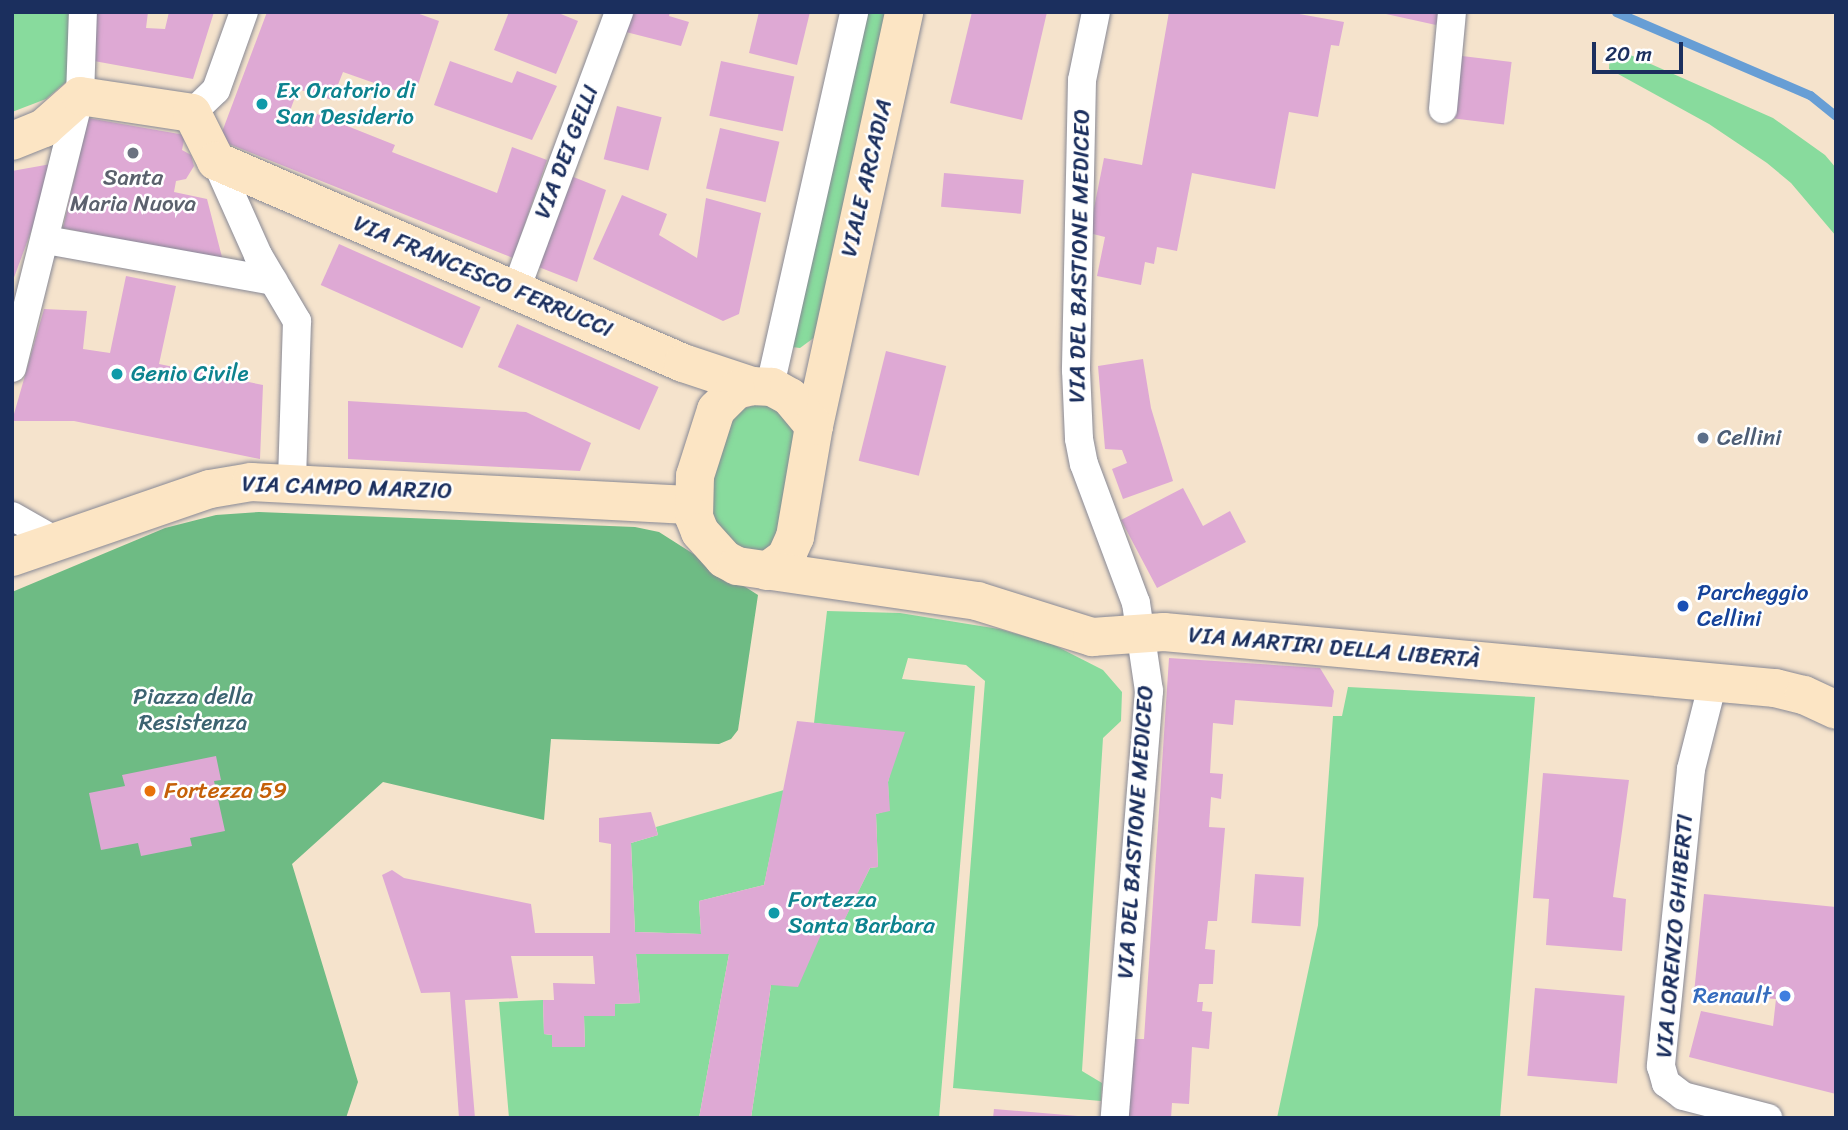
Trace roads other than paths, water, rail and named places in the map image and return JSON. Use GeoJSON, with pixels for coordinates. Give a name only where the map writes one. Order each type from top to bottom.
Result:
{"type":"FeatureCollection","features":[{"type":"Feature","properties":{"kind":"street"},"geometry":{"type":"LineString","coordinates":[[12,368],[80,96],[83,12]]}},
{"type":"Feature","properties":{"kind":"street"},"geometry":{"type":"LineString","coordinates":[[192,113],[216,90],[244,12]]}},
{"type":"Feature","properties":{"kind":"street","name":"VIA DEI GELLI"},"geometry":{"type":"LineString","coordinates":[[515,292],[619,12]]}},
{"type":"Feature","properties":{"kind":"street"},"geometry":{"type":"LineString","coordinates":[[765,386],[854,12]]}},
{"type":"Feature","properties":{"kind":"street","name":"VIALE ARCADIA"},"geometry":{"type":"LineString","coordinates":[[814,426],[904,12]]}},
{"type":"Feature","properties":{"kind":"street","name":"VIA DEL BASTIONE MEDICEO"},"geometry":{"type":"LineString","coordinates":[[1096,12],[1082,79],[1076,370],[1079,439],[1143,634],[1149,715],[1115,1118]]}},
{"type":"Feature","properties":{"kind":"street"},"geometry":{"type":"LineString","coordinates":[[1443,109],[1452,12]]}},
{"type":"Feature","properties":{"kind":"street"},"geometry":{"type":"LineString","coordinates":[[80,96],[192,113]]}},
{"type":"Feature","properties":{"kind":"street"},"geometry":{"type":"LineString","coordinates":[[12,141],[44,128],[80,96]]}},
{"type":"Feature","properties":{"kind":"street"},"geometry":{"type":"LineString","coordinates":[[192,113],[273,281],[297,321],[292,482]]}},
{"type":"Feature","properties":{"kind":"street","name":"VIA FRANCESCO FERRUCCI"},"geometry":{"type":"LineString","coordinates":[[216,161],[683,363],[765,386]]}},
{"type":"Feature","properties":{"kind":"street"},"geometry":{"type":"LineString","coordinates":[[46,240],[273,281]]}},
{"type":"Feature","properties":{"kind":"street"},"geometry":{"type":"LineString","coordinates":[[765,386],[804,409],[814,426],[800,515],[790,550],[767,571],[737,566],[724,559],[700,532],[693,505],[700,452],[716,410],[736,390],[765,386],[831,343]]}},
{"type":"Feature","properties":{"kind":"street","name":"VIA CAMPO MARZIO"},"geometry":{"type":"LineString","coordinates":[[12,557],[210,489],[292,482],[693,505]]}},
{"type":"Feature","properties":{"kind":"street"},"geometry":{"type":"LineString","coordinates":[[800,515],[805,549],[814,565],[834,580]]}},
{"type":"Feature","properties":{"kind":"street"},"geometry":{"type":"LineString","coordinates":[[12,516],[33,532],[58,542]]}},
{"type":"Feature","properties":{"kind":"street","name":"VIA MARTIRI DELLA LIBERTÀ"},"geometry":{"type":"LineString","coordinates":[[767,571],[977,601],[1079,636],[1209,635],[1713,682],[1789,690],[1836,710]]}},
{"type":"Feature","properties":{"kind":"street","name":"VIA LORENZO GHIBERTI"},"geometry":{"type":"LineString","coordinates":[[1713,682],[1691,769],[1661,1066],[1666,1083],[1683,1096],[1768,1118]]}},
{"type":"Feature","properties":{"kind":"waterway"},"geometry":{"type":"LineString","coordinates":[[1616,12],[1810,95],[1836,116]]}},
{"type":"Feature","properties":{"kind":"place","name":"Ex Oratorio di San Desiderio"},"geometry":{"type":"Point","coordinates":[262,104]}},
{"type":"Feature","properties":{"kind":"place","name":"Santa Maria Nuova"},"geometry":{"type":"Point","coordinates":[133,153]}},
{"type":"Feature","properties":{"kind":"place","name":"Genio Civile"},"geometry":{"type":"Point","coordinates":[117,374]}},
{"type":"Feature","properties":{"kind":"place","name":"Cellini"},"geometry":{"type":"Point","coordinates":[1703,438]}},
{"type":"Feature","properties":{"kind":"place","name":"Parcheggio Cellini"},"geometry":{"type":"Point","coordinates":[1683,606]}},
{"type":"Feature","properties":{"kind":"place","name":"Fortezza 59"},"geometry":{"type":"Point","coordinates":[150,791]}},
{"type":"Feature","properties":{"kind":"place","name":"Fortezza Santa Barbara"},"geometry":{"type":"Point","coordinates":[774,913]}},
{"type":"Feature","properties":{"kind":"place","name":"Renault"},"geometry":{"type":"Point","coordinates":[1785,996]}},
{"type":"Feature","properties":{"kind":"park label","name":"Piazza della Resistenza"},"geometry":{"type":"Point","coordinates":[193,710]}}]}
